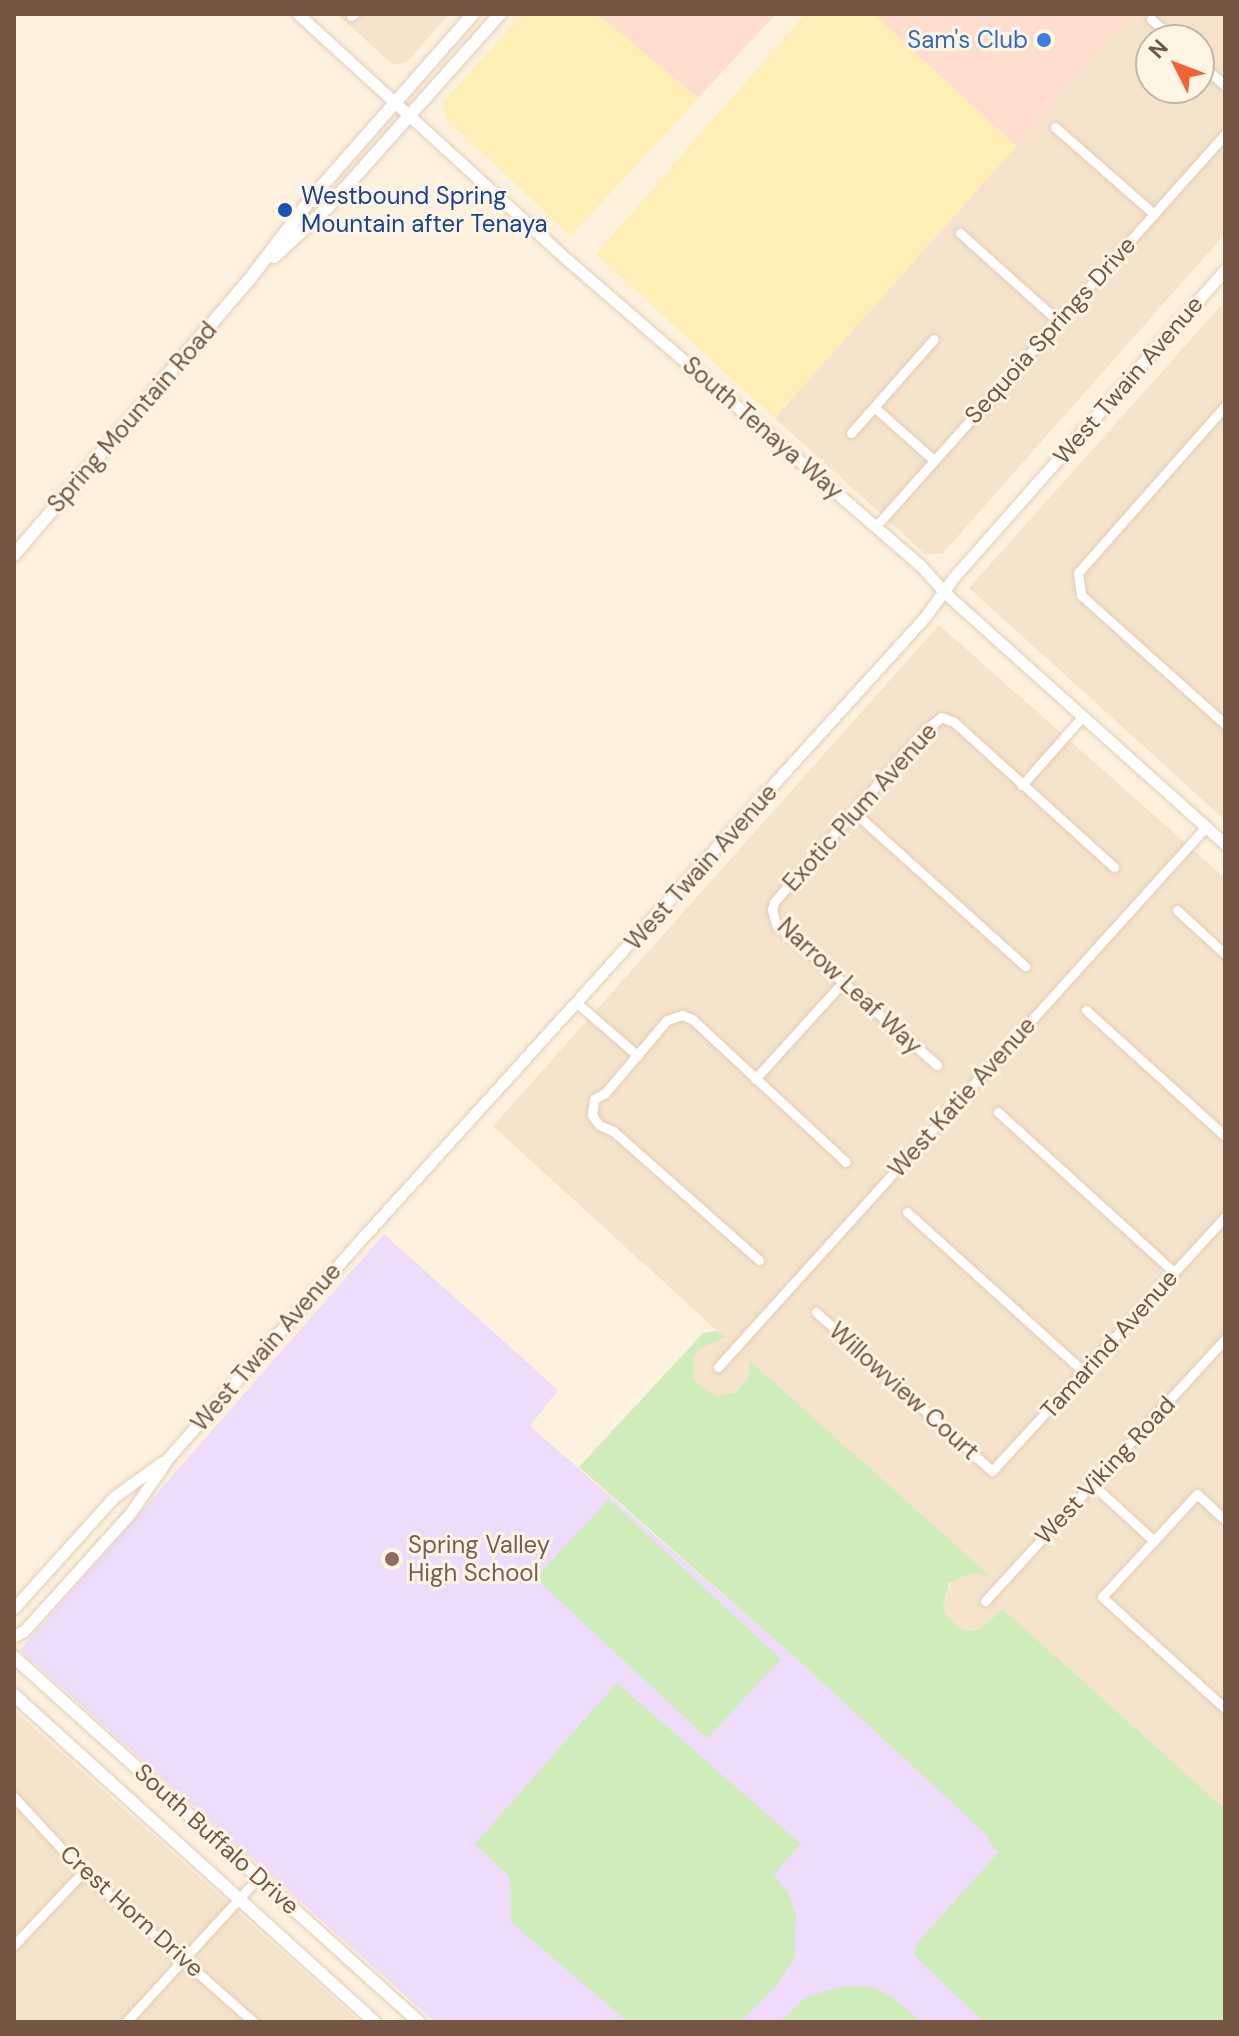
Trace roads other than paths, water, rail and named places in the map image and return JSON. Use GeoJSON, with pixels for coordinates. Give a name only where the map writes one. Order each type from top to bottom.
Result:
{"type":"FeatureCollection","features":[{"type":"Feature","properties":{"kind":"main road","name":"Spring Mountain Road"},"geometry":{"type":"LineString","coordinates":[[14,555],[249,280],[314,195],[473,14]]}},
{"type":"Feature","properties":{"kind":"main road","name":"Spring Mountain Road"},"geometry":{"type":"LineString","coordinates":[[249,280],[329,206],[500,14]]}},
{"type":"Feature","properties":{"kind":"main road","name":"South Buffalo Drive"},"geometry":{"type":"LineString","coordinates":[[14,1657],[419,2022]]}},
{"type":"Feature","properties":{"kind":"main road","name":"South Buffalo Drive"},"geometry":{"type":"LineString","coordinates":[[14,1695],[375,2022]]}},
{"type":"Feature","properties":{"kind":"street","name":"South Tenaya Way"},"geometry":{"type":"LineString","coordinates":[[298,14],[570,262],[876,526],[944,592],[1225,844]]}},
{"type":"Feature","properties":{"kind":"street"},"geometry":{"type":"LineString","coordinates":[[1151,19],[1156,24]]}},
{"type":"Feature","properties":{"kind":"street"},"geometry":{"type":"LineString","coordinates":[[1055,127],[1154,214]]}},
{"type":"Feature","properties":{"kind":"street","name":"Sequoia Springs Drive"},"geometry":{"type":"LineString","coordinates":[[876,526],[1225,134]]}},
{"type":"Feature","properties":{"kind":"street"},"geometry":{"type":"LineString","coordinates":[[960,233],[1058,321]]}},
{"type":"Feature","properties":{"kind":"street","name":"West Twain Avenue"},"geometry":{"type":"LineString","coordinates":[[14,1636],[24,1631],[131,1512],[169,1457],[365,1235],[578,1004],[1225,270]]}},
{"type":"Feature","properties":{"kind":"street"},"geometry":{"type":"LineString","coordinates":[[851,433],[934,339]]}},
{"type":"Feature","properties":{"kind":"street"},"geometry":{"type":"LineString","coordinates":[[1225,406],[1078,573],[1081,595],[1225,724]]}},
{"type":"Feature","properties":{"kind":"street"},"geometry":{"type":"LineString","coordinates":[[874,407],[934,460]]}},
{"type":"Feature","properties":{"kind":"street"},"geometry":{"type":"LineString","coordinates":[[1083,716],[1022,785],[1114,867]]}},
{"type":"Feature","properties":{"kind":"street","name":"Exotic Plum Avenue"},"geometry":{"type":"LineString","coordinates":[[774,902],[934,719],[947,717],[1022,785]]}},
{"type":"Feature","properties":{"kind":"street"},"geometry":{"type":"LineString","coordinates":[[855,813],[1025,966]]}},
{"type":"Feature","properties":{"kind":"street","name":"West Katie Avenue"},"geometry":{"type":"LineString","coordinates":[[718,1367],[1206,827]]}},
{"type":"Feature","properties":{"kind":"street","name":"Narrow Leaf Way"},"geometry":{"type":"LineString","coordinates":[[774,902],[772,910],[776,924],[937,1065]]}},
{"type":"Feature","properties":{"kind":"street"},"geometry":{"type":"LineString","coordinates":[[1177,910],[1225,954]]}},
{"type":"Feature","properties":{"kind":"street"},"geometry":{"type":"LineString","coordinates":[[755,1079],[843,982]]}},
{"type":"Feature","properties":{"kind":"street"},"geometry":{"type":"LineString","coordinates":[[578,1004],[638,1056]]}},
{"type":"Feature","properties":{"kind":"street"},"geometry":{"type":"LineString","coordinates":[[1086,1010],[1225,1136]]}},
{"type":"Feature","properties":{"kind":"street"},"geometry":{"type":"LineString","coordinates":[[759,1260],[613,1131],[599,1125],[592,1115],[594,1099],[605,1093],[674,1015],[692,1019],[846,1162]]}},
{"type":"Feature","properties":{"kind":"street"},"geometry":{"type":"LineString","coordinates":[[998,1112],[1174,1272]]}},
{"type":"Feature","properties":{"kind":"street"},"geometry":{"type":"LineString","coordinates":[[907,1212],[1083,1371]]}},
{"type":"Feature","properties":{"kind":"street","name":"Tamarind Avenue"},"geometry":{"type":"LineString","coordinates":[[992,1471],[1225,1217]]}},
{"type":"Feature","properties":{"kind":"street","name":"Willowview Court"},"geometry":{"type":"LineString","coordinates":[[816,1312],[992,1471]]}},
{"type":"Feature","properties":{"kind":"street","name":"West Viking Road"},"geometry":{"type":"LineString","coordinates":[[985,1601],[1225,1339]]}},
{"type":"Feature","properties":{"kind":"street","name":"West Twain Avenue"},"geometry":{"type":"LineString","coordinates":[[14,1608],[114,1497],[169,1457]]}},
{"type":"Feature","properties":{"kind":"street"},"geometry":{"type":"LineString","coordinates":[[1092,1484],[1154,1541]]}},
{"type":"Feature","properties":{"kind":"street"},"geometry":{"type":"LineString","coordinates":[[1225,1520],[1197,1494],[1102,1597],[1225,1708]]}},
{"type":"Feature","properties":{"kind":"street","name":"Crest Horn Drive"},"geometry":{"type":"LineString","coordinates":[[14,1797],[83,1872],[185,1958],[254,2022]]}},
{"type":"Feature","properties":{"kind":"street"},"geometry":{"type":"LineString","coordinates":[[14,1945],[83,1872]]}},
{"type":"Feature","properties":{"kind":"street"},"geometry":{"type":"LineString","coordinates":[[126,2022],[259,1877]]}},
{"type":"Feature","properties":{"kind":"place","name":"Sam's Club"},"geometry":{"type":"Point","coordinates":[1044,40]}},
{"type":"Feature","properties":{"kind":"place","name":"Westbound Spring Mountain after Tenaya"},"geometry":{"type":"Point","coordinates":[285,210]}},
{"type":"Feature","properties":{"kind":"place","name":"Spring Valley High School"},"geometry":{"type":"Point","coordinates":[392,1559]}}]}
